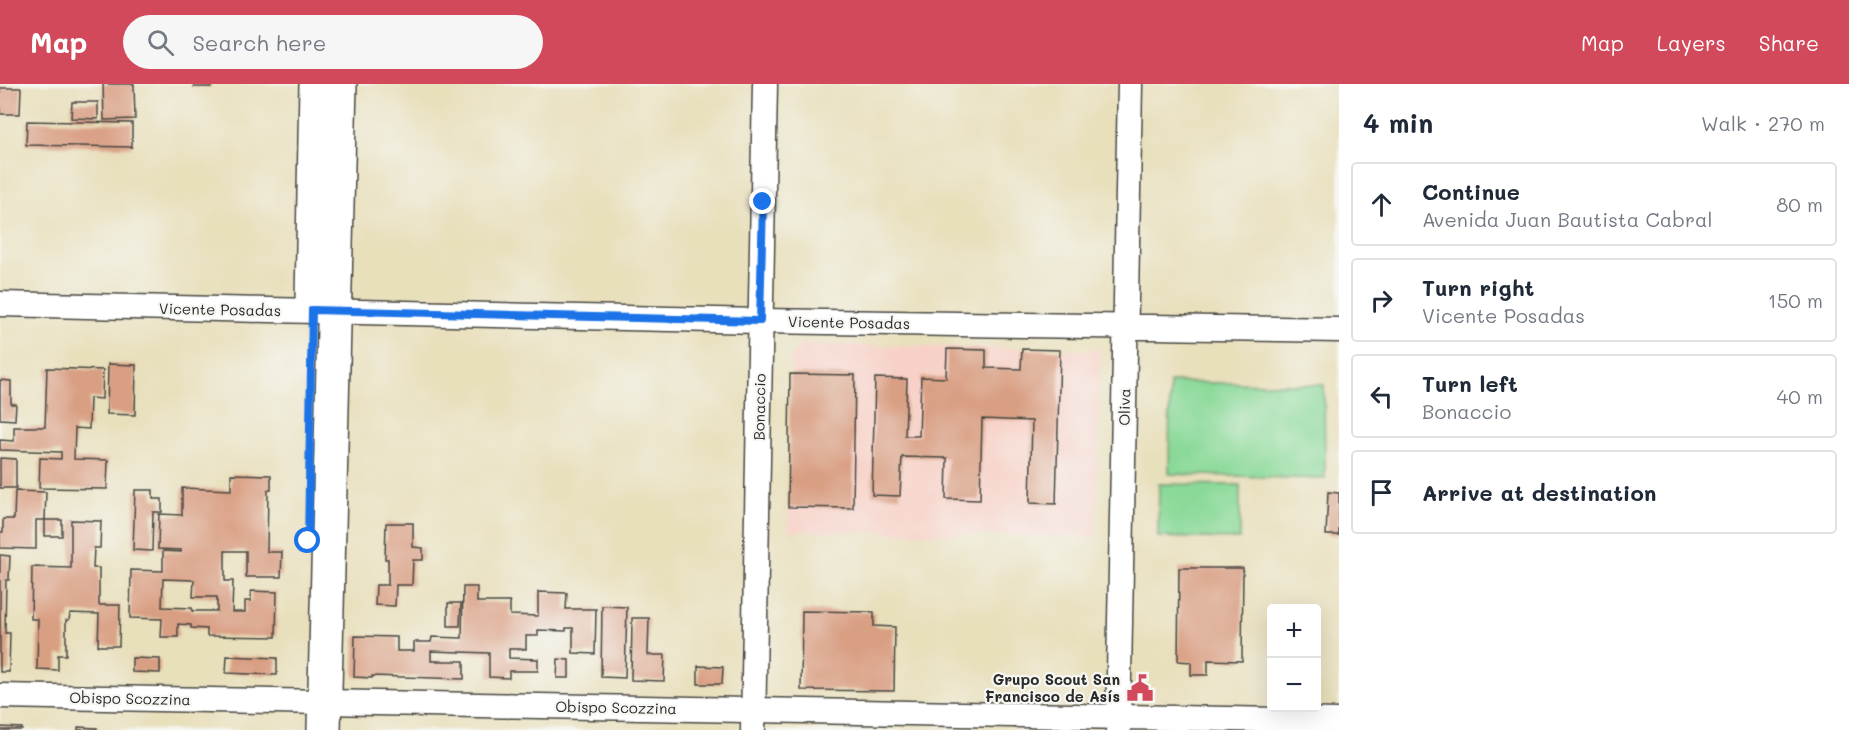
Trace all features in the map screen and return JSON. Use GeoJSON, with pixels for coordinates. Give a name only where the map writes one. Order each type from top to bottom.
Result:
{"type":"FeatureCollection","features":[{"type":"Feature","properties":{"kind":"main road"},"geometry":{"type":"LineString","coordinates":[[316,84],[324,311]]}},
{"type":"Feature","properties":{"kind":"main road"},"geometry":{"type":"LineString","coordinates":[[315,716],[324,311],[340,84]]}},
{"type":"Feature","properties":{"kind":"street","name":"Bonaccio"},"geometry":{"type":"LineString","coordinates":[[754,720],[765,84]]}},
{"type":"Feature","properties":{"kind":"street","name":"Oliva"},"geometry":{"type":"LineString","coordinates":[[1118,723],[1130,84]]}},
{"type":"Feature","properties":{"kind":"street","name":"Vicente Posadas"},"geometry":{"type":"LineString","coordinates":[[0,304],[760,321],[1339,330]]}},
{"type":"Feature","properties":{"kind":"street","name":"Obispo Scozzina"},"geometry":{"type":"LineString","coordinates":[[0,696],[315,716],[1118,723],[1339,721]]}},
{"type":"Feature","properties":{"kind":"shaded area"},"geometry":{"type":"Polygon","coordinates":[[[800,344],[1100,350],[1096,537],[788,531],[791,357],[800,344]]]}},
{"type":"Feature","properties":{"kind":"green space"},"geometry":{"type":"Polygon","coordinates":[[[1170,382],[1324,385],[1325,479],[1169,474],[1170,382]]]}},
{"type":"Feature","properties":{"kind":"green space"},"geometry":{"type":"Polygon","coordinates":[[[1159,484],[1240,485],[1240,539],[1158,537],[1159,484]]]}},
{"type":"Feature","properties":{"kind":"building"},"geometry":{"type":"Polygon","coordinates":[[[103,84],[134,84],[135,119],[104,120],[103,84]]]}},
{"type":"Feature","properties":{"kind":"building"},"geometry":{"type":"Polygon","coordinates":[[[194,84],[211,84],[211,87],[194,87],[194,84]]]}},
{"type":"Feature","properties":{"kind":"building"},"geometry":{"type":"Polygon","coordinates":[[[0,88],[21,88],[20,114],[0,114],[0,88]]]}},
{"type":"Feature","properties":{"kind":"building"},"geometry":{"type":"Polygon","coordinates":[[[72,102],[98,102],[98,119],[71,118],[72,102]]]}},
{"type":"Feature","properties":{"kind":"building"},"geometry":{"type":"Polygon","coordinates":[[[27,121],[132,123],[132,147],[26,145],[27,121]]]}},
{"type":"Feature","properties":{"kind":"building"},"geometry":{"type":"Polygon","coordinates":[[[947,349],[986,350],[986,368],[1021,369],[1022,349],[1060,350],[1056,504],[1030,503],[1032,421],[982,419],[980,500],[946,499],[947,458],[902,457],[900,496],[872,495],[875,378],[907,379],[905,436],[919,436],[921,377],[946,378],[947,349]]]}},
{"type":"Feature","properties":{"kind":"building"},"geometry":{"type":"Polygon","coordinates":[[[108,364],[136,365],[135,415],[107,414],[108,364]]]}},
{"type":"Feature","properties":{"kind":"building"},"geometry":{"type":"Polygon","coordinates":[[[47,368],[103,370],[102,399],[90,398],[89,429],[75,428],[74,459],[108,460],[107,489],[39,488],[40,458],[61,459],[61,452],[0,450],[0,440],[14,441],[14,427],[45,427],[47,368]]]}},
{"type":"Feature","properties":{"kind":"building"},"geometry":{"type":"Polygon","coordinates":[[[790,374],[855,375],[853,508],[788,507],[790,374]]]}},
{"type":"Feature","properties":{"kind":"building"},"geometry":{"type":"Polygon","coordinates":[[[0,380],[11,381],[11,404],[16,404],[15,420],[0,419],[0,380]]]}},
{"type":"Feature","properties":{"kind":"building"},"geometry":{"type":"Polygon","coordinates":[[[0,458],[16,459],[16,488],[0,488],[0,458]]]}},
{"type":"Feature","properties":{"kind":"building"},"geometry":{"type":"Polygon","coordinates":[[[231,474],[271,475],[271,490],[268,490],[267,552],[282,552],[281,577],[246,577],[246,551],[225,551],[225,581],[233,581],[232,612],[245,612],[245,601],[251,601],[251,591],[277,592],[276,637],[207,636],[207,629],[178,624],[178,637],[161,637],[162,619],[130,618],[131,570],[163,571],[163,551],[181,552],[181,550],[158,549],[159,514],[182,515],[182,488],[231,490],[231,474]],[[163,579],[162,607],[192,608],[192,611],[217,611],[217,597],[193,597],[194,580],[163,579]]]}},
{"type":"Feature","properties":{"kind":"building"},"geometry":{"type":"Polygon","coordinates":[[[135,490],[153,490],[153,499],[162,499],[162,512],[153,512],[152,551],[133,550],[135,490]]]}},
{"type":"Feature","properties":{"kind":"building"},"geometry":{"type":"Polygon","coordinates":[[[15,491],[46,492],[45,520],[36,520],[36,549],[0,548],[3,519],[14,519],[15,491]]]}},
{"type":"Feature","properties":{"kind":"building"},"geometry":{"type":"Polygon","coordinates":[[[1328,492],[1339,493],[1339,535],[1326,535],[1328,492]]]}},
{"type":"Feature","properties":{"kind":"building"},"geometry":{"type":"Polygon","coordinates":[[[45,520],[62,520],[62,536],[45,536],[45,520]]]}},
{"type":"Feature","properties":{"kind":"building"},"geometry":{"type":"Polygon","coordinates":[[[71,520],[101,521],[100,548],[94,548],[93,568],[99,568],[99,605],[120,605],[119,646],[98,646],[99,614],[70,613],[69,620],[66,620],[66,655],[58,655],[58,670],[37,669],[38,619],[31,619],[32,567],[71,568],[71,520]]]}},
{"type":"Feature","properties":{"kind":"building"},"geometry":{"type":"Polygon","coordinates":[[[386,523],[413,523],[413,547],[423,548],[423,560],[413,560],[412,585],[396,585],[395,606],[375,605],[376,585],[388,585],[388,559],[385,559],[386,523]]]}},
{"type":"Feature","properties":{"kind":"building"},"geometry":{"type":"Polygon","coordinates":[[[0,555],[10,556],[9,580],[6,580],[5,633],[10,633],[9,672],[0,672],[0,555]]]}},
{"type":"Feature","properties":{"kind":"building"},"geometry":{"type":"Polygon","coordinates":[[[1179,568],[1243,568],[1242,661],[1208,660],[1208,675],[1191,675],[1191,662],[1178,661],[1179,568]]]}},
{"type":"Feature","properties":{"kind":"building"},"geometry":{"type":"Polygon","coordinates":[[[463,587],[477,587],[477,602],[510,602],[510,615],[538,616],[538,592],[567,593],[566,609],[596,609],[595,654],[573,653],[573,628],[566,628],[566,631],[538,630],[538,636],[526,636],[526,649],[509,649],[509,658],[538,659],[538,671],[509,671],[509,678],[489,677],[489,653],[431,651],[431,661],[464,661],[464,679],[354,677],[355,636],[397,637],[397,651],[414,651],[414,642],[431,642],[432,637],[462,638],[463,587]]]}},
{"type":"Feature","properties":{"kind":"building"},"geometry":{"type":"Polygon","coordinates":[[[448,603],[461,603],[460,626],[448,626],[448,603]]]}},
{"type":"Feature","properties":{"kind":"building"},"geometry":{"type":"Polygon","coordinates":[[[602,606],[627,607],[625,678],[601,677],[602,606]]]}},
{"type":"Feature","properties":{"kind":"building"},"geometry":{"type":"Polygon","coordinates":[[[802,611],[874,612],[874,626],[895,627],[894,691],[801,690],[802,611]]]}},
{"type":"Feature","properties":{"kind":"building"},"geometry":{"type":"Polygon","coordinates":[[[632,618],[649,618],[648,655],[665,655],[664,681],[631,680],[632,618]]]}},
{"type":"Feature","properties":{"kind":"building"},"geometry":{"type":"Polygon","coordinates":[[[227,656],[277,658],[277,675],[226,673],[227,656]]]}},
{"type":"Feature","properties":{"kind":"building"},"geometry":{"type":"Polygon","coordinates":[[[132,658],[160,659],[160,673],[132,672],[132,658]]]}},
{"type":"Feature","properties":{"kind":"building"},"geometry":{"type":"Polygon","coordinates":[[[558,659],[569,660],[569,678],[557,678],[558,659]]]}},
{"type":"Feature","properties":{"kind":"building"},"geometry":{"type":"Polygon","coordinates":[[[698,666],[723,667],[722,684],[698,684],[698,666]]]}},
{"type":"Feature","properties":{"kind":"building"},"geometry":{"type":"Polygon","coordinates":[[[0,727],[22,728],[22,730],[0,730],[0,727]]]}},
{"type":"Feature","properties":{"kind":"building"},"geometry":{"type":"Polygon","coordinates":[[[78,727],[97,728],[97,730],[78,730],[78,727]]]}},
{"type":"Feature","properties":{"kind":"place","name":"Grupo Scout San Francisco de Asís"},"geometry":{"type":"Point","coordinates":[1140,688]}},
{"type":"Feature","properties":{"kind":"route"},"geometry":{"type":"LineString","coordinates":[[308,541],[312,310],[760,321],[763,202]]}}]}
